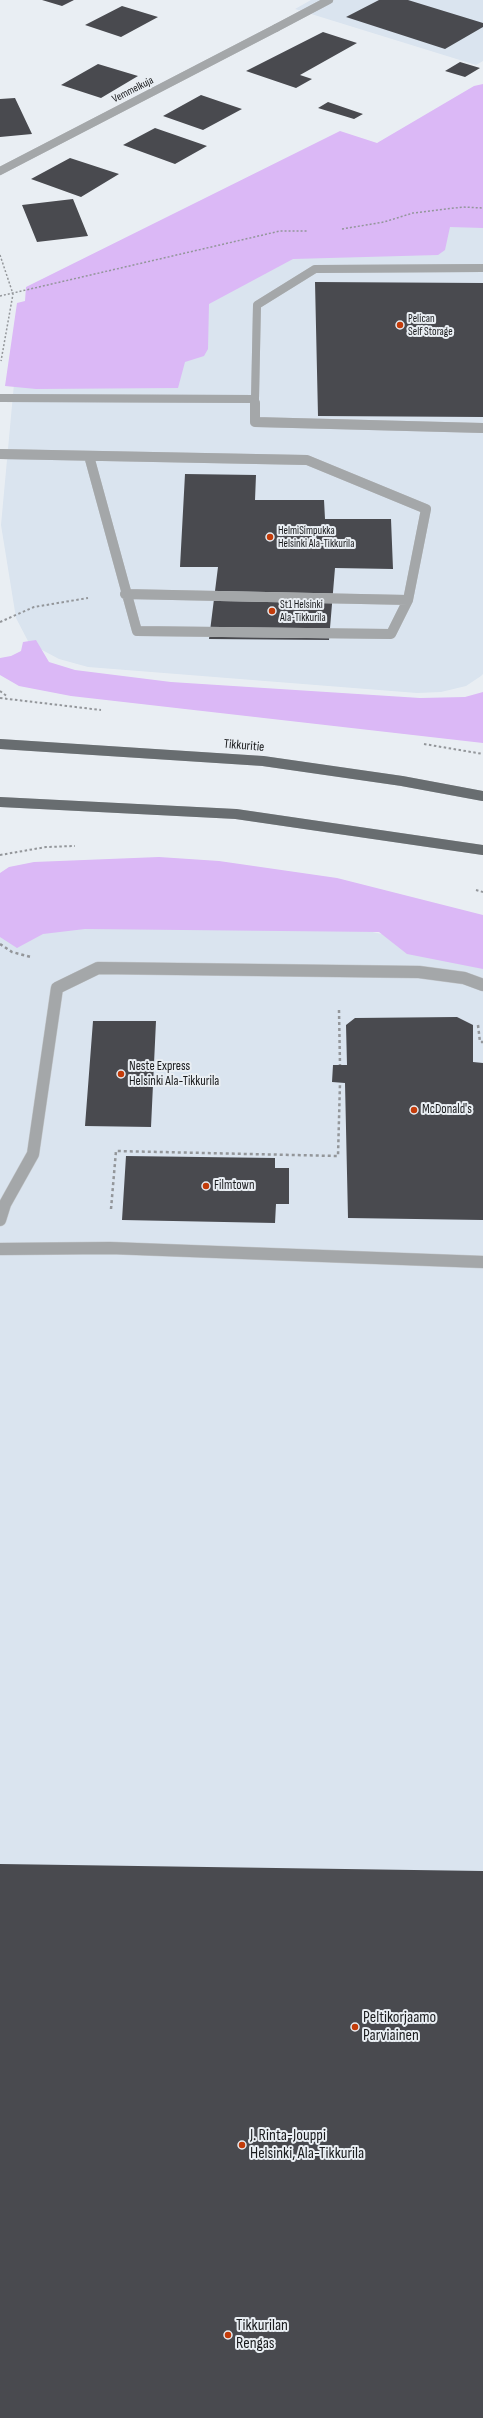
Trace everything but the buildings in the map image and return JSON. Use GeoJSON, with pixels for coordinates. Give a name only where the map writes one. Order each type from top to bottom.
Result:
{"type":"FeatureCollection","features":[{"type":"Feature","properties":{"kind":"main road","name":"Tikkuritie"},"geometry":{"type":"LineString","coordinates":[[0,744],[263,761],[402,781],[483,796]]}},
{"type":"Feature","properties":{"kind":"main road"},"geometry":{"type":"LineString","coordinates":[[0,802],[236,814],[483,850]]}},
{"type":"Feature","properties":{"kind":"street","name":"Vemmelkuja"},"geometry":{"type":"LineString","coordinates":[[0,171],[329,0]]}},
{"type":"Feature","properties":{"kind":"street"},"geometry":{"type":"LineString","coordinates":[[483,268],[315,269],[257,305],[255,399],[255,422],[483,428]]}},
{"type":"Feature","properties":{"kind":"street"},"geometry":{"type":"LineString","coordinates":[[0,398],[255,399]]}},
{"type":"Feature","properties":{"kind":"street"},"geometry":{"type":"LineString","coordinates":[[0,454],[307,460],[426,509],[408,600],[391,634],[137,631],[125,594],[89,456]]}},
{"type":"Feature","properties":{"kind":"street"},"geometry":{"type":"LineString","coordinates":[[125,594],[408,600]]}},
{"type":"Feature","properties":{"kind":"street"},"geometry":{"type":"LineString","coordinates":[[0,1220],[5,1204],[32,1154],[57,988],[98,968],[419,972],[464,978],[483,986]]}},
{"type":"Feature","properties":{"kind":"street"},"geometry":{"type":"LineString","coordinates":[[0,1249],[110,1248],[483,1262]]}},
{"type":"Feature","properties":{"kind":"path"},"geometry":{"type":"LineString","coordinates":[[335,231],[384,222],[413,213],[463,207],[483,208]]}},
{"type":"Feature","properties":{"kind":"path"},"geometry":{"type":"LineString","coordinates":[[0,296],[280,231],[311,231]]}},
{"type":"Feature","properties":{"kind":"path"},"geometry":{"type":"LineString","coordinates":[[0,255],[12,294],[0,365]]}},
{"type":"Feature","properties":{"kind":"path"},"geometry":{"type":"LineString","coordinates":[[0,622],[34,607],[62,601],[125,594]]}},
{"type":"Feature","properties":{"kind":"path"},"geometry":{"type":"LineString","coordinates":[[0,691],[8,698],[0,698]]}},
{"type":"Feature","properties":{"kind":"path"},"geometry":{"type":"LineString","coordinates":[[0,855],[46,847],[77,846]]}},
{"type":"Feature","properties":{"kind":"path"},"geometry":{"type":"LineString","coordinates":[[469,888],[483,892]]}},
{"type":"Feature","properties":{"kind":"path"},"geometry":{"type":"LineString","coordinates":[[339,1007],[340,1065]]}},
{"type":"Feature","properties":{"kind":"path"},"geometry":{"type":"LineString","coordinates":[[478,1020],[480,1042],[483,1042]]}},
{"type":"Feature","properties":{"kind":"path"},"geometry":{"type":"LineString","coordinates":[[110,1248],[112,1184],[116,1151],[338,1156],[340,1083]]}},
{"type":"Feature","properties":{"kind":"shaded area"},"geometry":{"type":"Polygon","coordinates":[[[311,0],[483,0],[483,61],[476,65],[295,9],[311,0]]]}},
{"type":"Feature","properties":{"kind":"shaded area"},"geometry":{"type":"Polygon","coordinates":[[[483,84],[483,228],[450,227],[445,250],[438,255],[293,259],[209,304],[208,349],[204,356],[185,362],[178,388],[36,389],[5,386],[17,303],[25,301],[26,287],[340,131],[377,143],[474,86],[483,84]]]}},
{"type":"Feature","properties":{"kind":"shaded area"},"geometry":{"type":"Polygon","coordinates":[[[483,145],[483,674],[466,686],[441,692],[417,693],[88,667],[59,659],[29,643],[16,618],[1,525],[16,362],[483,145]]]}},
{"type":"Feature","properties":{"kind":"shaded area"},"geometry":{"type":"Polygon","coordinates":[[[36,640],[49,662],[75,670],[171,682],[420,698],[465,697],[483,692],[483,743],[71,696],[19,686],[0,675],[0,658],[11,656],[21,651],[23,642],[36,640]]]}},
{"type":"Feature","properties":{"kind":"shaded area"},"geometry":{"type":"Polygon","coordinates":[[[159,857],[219,861],[337,878],[483,915],[483,969],[407,954],[379,932],[85,929],[43,934],[17,948],[0,937],[0,873],[9,867],[34,862],[159,857]]]}},
{"type":"Feature","properties":{"kind":"shaded area"},"geometry":{"type":"Polygon","coordinates":[[[257,907],[483,956],[483,2418],[0,2418],[0,925],[257,907]]]}},
{"type":"Feature","properties":{"kind":"place","name":"Pelican Self Storage"},"geometry":{"type":"Point","coordinates":[400,325]}},
{"type":"Feature","properties":{"kind":"place","name":"HelmiSimpukka Helsinki Ala-Tikkurila"},"geometry":{"type":"Point","coordinates":[270,537]}},
{"type":"Feature","properties":{"kind":"place","name":"St1 Helsinki Ala-Tikkurila"},"geometry":{"type":"Point","coordinates":[272,611]}},
{"type":"Feature","properties":{"kind":"place","name":"Neste Express Helsinki Ala-Tikkurila"},"geometry":{"type":"Point","coordinates":[121,1074]}},
{"type":"Feature","properties":{"kind":"place","name":"McDonald's"},"geometry":{"type":"Point","coordinates":[414,1110]}},
{"type":"Feature","properties":{"kind":"place","name":"Filmtown"},"geometry":{"type":"Point","coordinates":[206,1186]}},
{"type":"Feature","properties":{"kind":"place","name":"Peltikorjaamo Parviainen"},"geometry":{"type":"Point","coordinates":[355,2027]}},
{"type":"Feature","properties":{"kind":"place","name":"J. Rinta-Jouppi Helsinki, Ala-Tikkurila"},"geometry":{"type":"Point","coordinates":[242,2145]}},
{"type":"Feature","properties":{"kind":"place","name":"Tikkurilan Rengas"},"geometry":{"type":"Point","coordinates":[228,2335]}}]}
